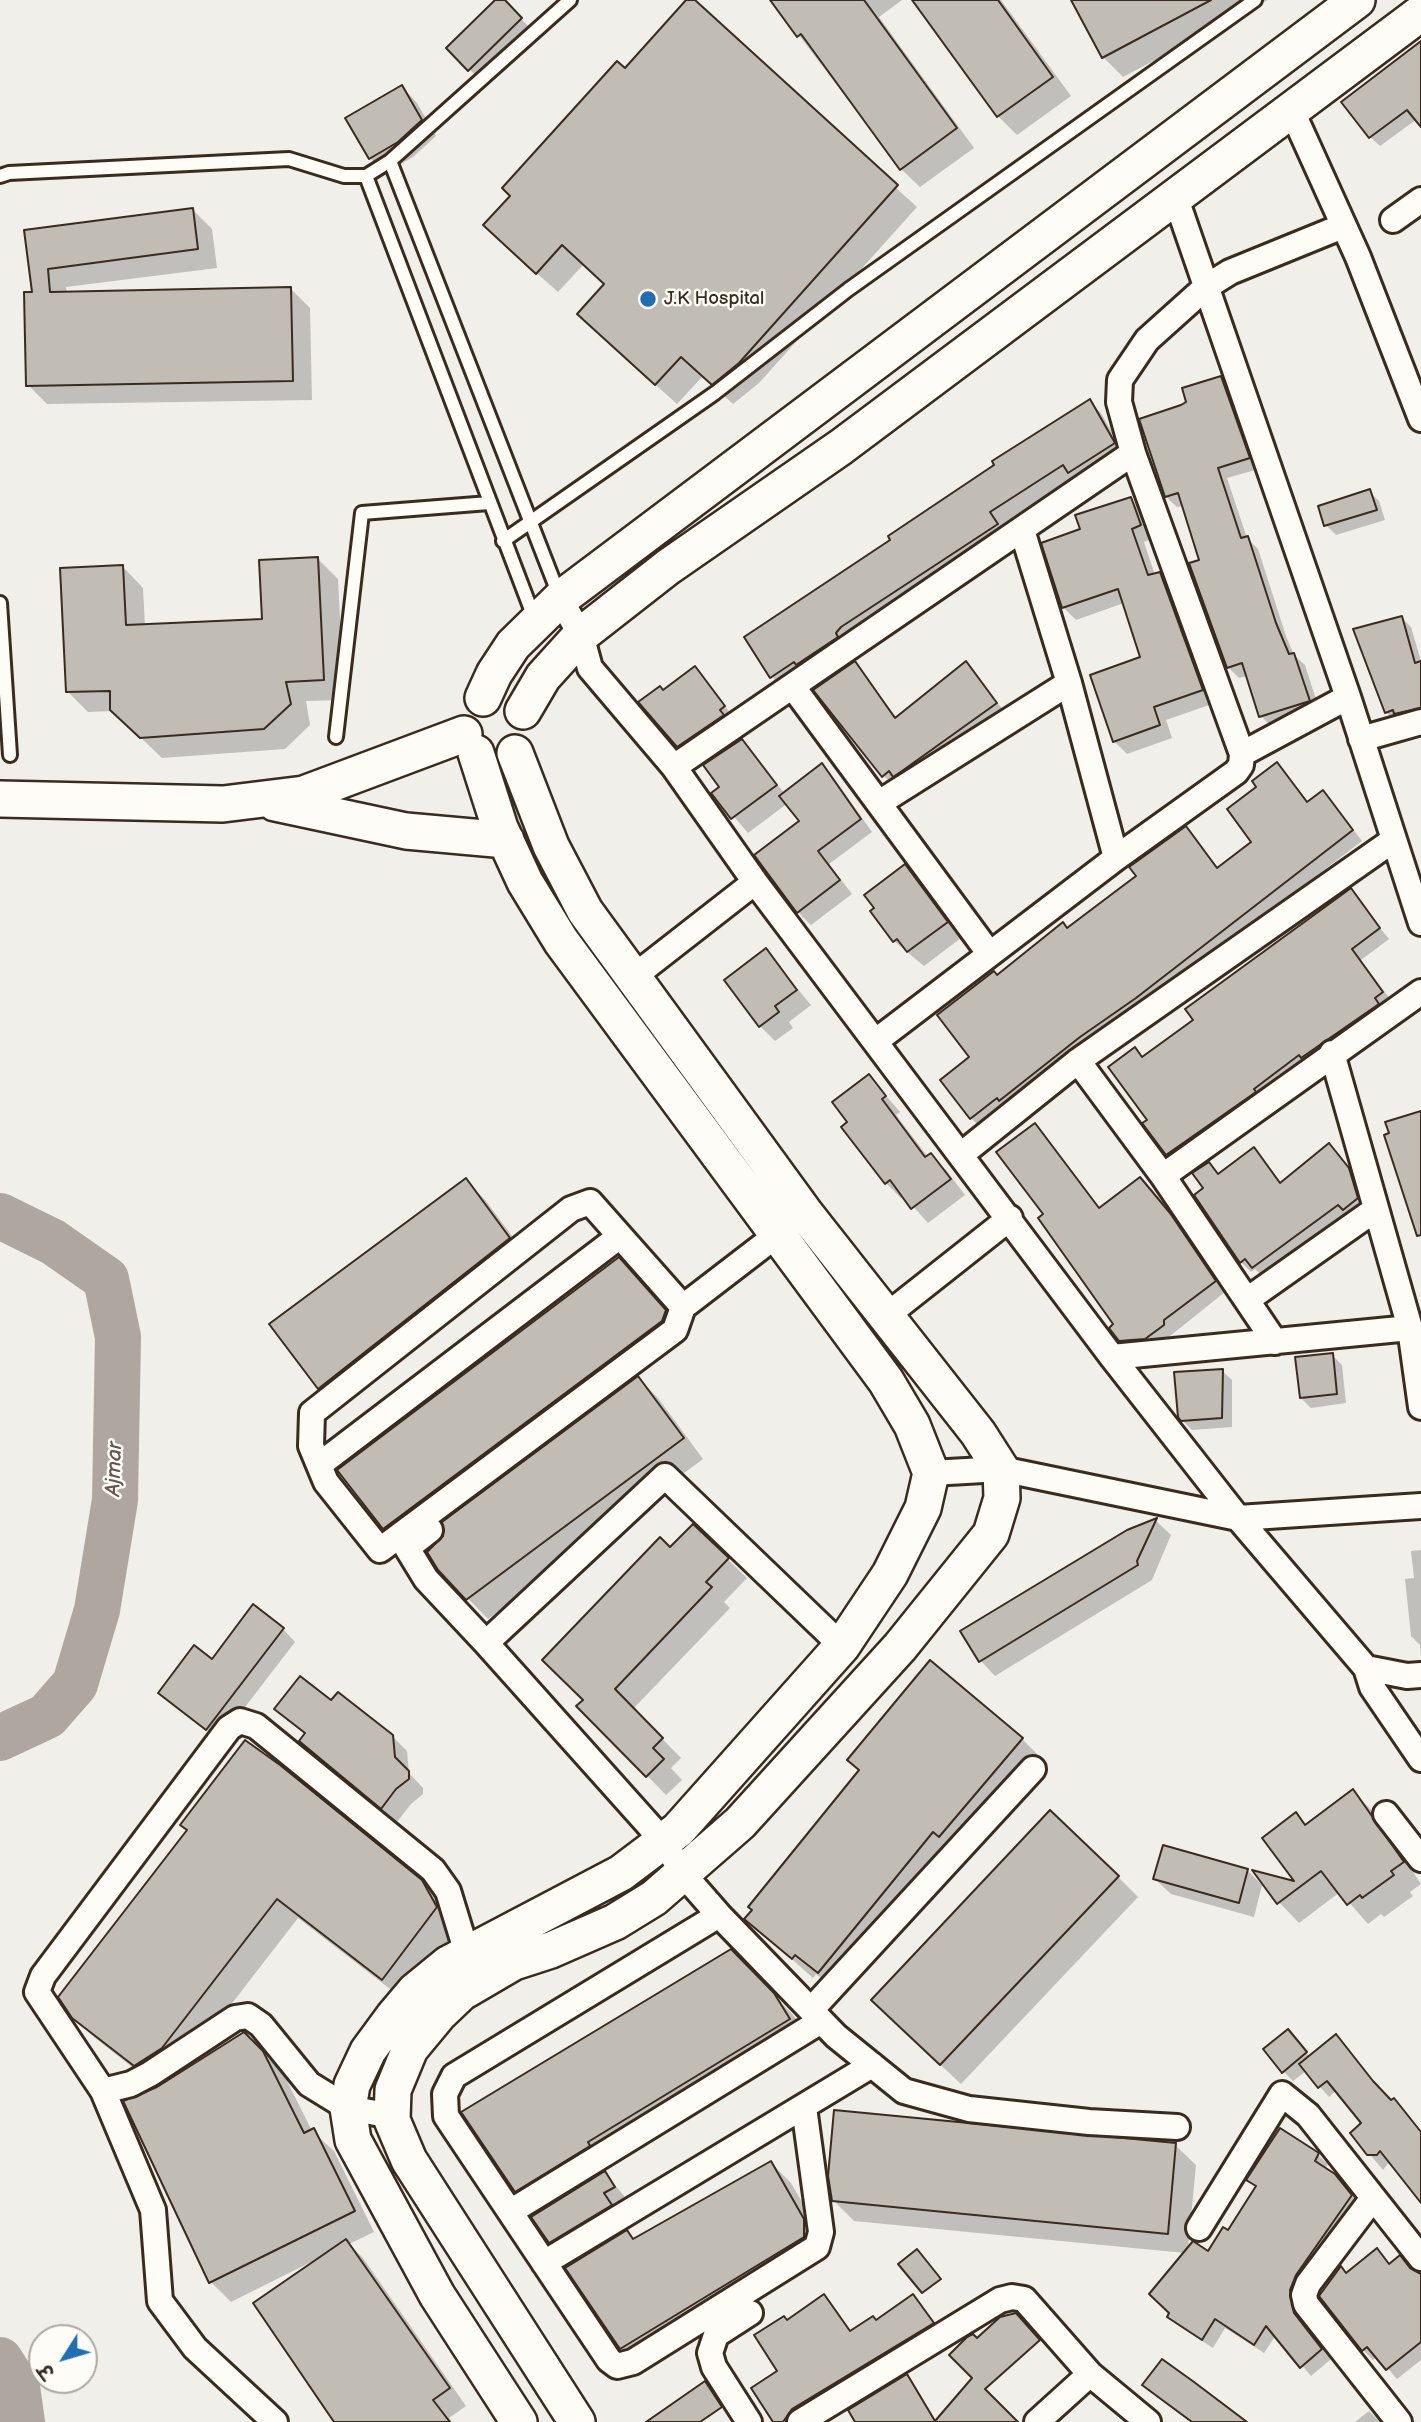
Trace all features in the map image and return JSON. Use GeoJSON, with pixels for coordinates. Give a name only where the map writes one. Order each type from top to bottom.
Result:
{"type":"FeatureCollection","features":[{"type":"Feature","properties":{"kind":"street"},"geometry":{"type":"LineString","coordinates":[[577,2422],[409,2160],[392,2116],[393,2091],[411,2049],[474,1966],[509,1949],[664,1842],[842,1646],[890,1574],[923,1508],[931,1473],[912,1425],[887,1381],[561,941],[525,882],[506,840],[470,743],[467,713],[483,698],[494,674],[513,645],[548,610],[1357,0]]}},
{"type":"Feature","properties":{"kind":"street"},"geometry":{"type":"LineString","coordinates":[[470,743],[496,760],[515,753],[526,736],[523,711],[530,695],[668,567],[841,447],[1421,13]]}},
{"type":"Feature","properties":{"kind":"street"},"geometry":{"type":"LineString","coordinates":[[1292,109],[1343,226],[1421,419]]}},
{"type":"Feature","properties":{"kind":"street"},"geometry":{"type":"LineString","coordinates":[[1175,196],[1348,697],[1392,841],[1421,923]]}},
{"type":"Feature","properties":{"kind":"street"},"geometry":{"type":"LineString","coordinates":[[1393,220],[1421,200]]}},
{"type":"Feature","properties":{"kind":"street"},"geometry":{"type":"LineString","coordinates":[[876,1041],[1116,858],[1236,772],[1241,765],[1242,754],[1133,453],[1119,402],[1120,380],[1147,340],[1206,288],[1254,261],[1343,226]]}},
{"type":"Feature","properties":{"kind":"street"},"geometry":{"type":"LineString","coordinates":[[674,767],[1133,453]]}},
{"type":"Feature","properties":{"kind":"street"},"geometry":{"type":"LineString","coordinates":[[1022,530],[1069,682],[1116,858]]}},
{"type":"Feature","properties":{"kind":"street"},"geometry":{"type":"LineString","coordinates":[[548,610],[577,653],[674,767],[755,882],[1112,1357],[1238,1518],[1366,1668],[1372,1687],[1421,1759]]}},
{"type":"Feature","properties":{"kind":"street"},"geometry":{"type":"LineString","coordinates":[[548,610],[577,653]]}},
{"type":"Feature","properties":{"kind":"street"},"geometry":{"type":"LineString","coordinates":[[879,803],[1069,682]]}},
{"type":"Feature","properties":{"kind":"street"},"geometry":{"type":"LineString","coordinates":[[793,687],[989,953]]}},
{"type":"Feature","properties":{"kind":"street"},"geometry":{"type":"LineString","coordinates":[[483,698],[503,696],[523,711]]}},
{"type":"Feature","properties":{"kind":"street"},"geometry":{"type":"LineString","coordinates":[[1242,754],[1348,697]]}},
{"type":"Feature","properties":{"kind":"street"},"geometry":{"type":"LineString","coordinates":[[1361,739],[1421,722]]}},
{"type":"Feature","properties":{"kind":"street"},"geometry":{"type":"LineString","coordinates":[[0,800],[223,804],[304,794],[470,743]]}},
{"type":"Feature","properties":{"kind":"street"},"geometry":{"type":"LineString","coordinates":[[509,1949],[551,1950],[615,1922],[654,1898],[684,1875],[740,1823],[900,1647],[991,1534],[1002,1498],[1001,1469],[978,1433],[805,1213],[585,911],[556,857],[515,753]]}},
{"type":"Feature","properties":{"kind":"street"},"geometry":{"type":"LineString","coordinates":[[261,799],[317,814],[406,831],[506,840]]}},
{"type":"Feature","properties":{"kind":"street"},"geometry":{"type":"LineString","coordinates":[[962,1154],[1078,1061],[1392,841]]}},
{"type":"Feature","properties":{"kind":"street"},"geometry":{"type":"LineString","coordinates":[[632,978],[755,882]]}},
{"type":"Feature","properties":{"kind":"street"},"geometry":{"type":"LineString","coordinates":[[1163,1176],[1421,992]]}},
{"type":"Feature","properties":{"kind":"street"},"geometry":{"type":"LineString","coordinates":[[1332,1053],[1410,1328],[1421,1407]]}},
{"type":"Feature","properties":{"kind":"street"},"geometry":{"type":"LineString","coordinates":[[1078,1061],[1163,1176],[1275,1342]]}},
{"type":"Feature","properties":{"kind":"street"},"geometry":{"type":"LineString","coordinates":[[683,1307],[590,1202],[571,1209],[312,1413],[311,1446],[326,1482],[380,1550],[675,1330],[683,1307],[805,1213]]}},
{"type":"Feature","properties":{"kind":"street"},"geometry":{"type":"LineString","coordinates":[[1247,1300],[1376,1209]]}},
{"type":"Feature","properties":{"kind":"street"},"geometry":{"type":"LineString","coordinates":[[886,1316],[1010,1218]]}},
{"type":"Feature","properties":{"kind":"street"},"geometry":{"type":"LineString","coordinates":[[319,1465],[621,1236]]}},
{"type":"Feature","properties":{"kind":"street"},"geometry":{"type":"LineString","coordinates":[[1112,1357],[1410,1328]]}},
{"type":"Feature","properties":{"kind":"street"},"geometry":{"type":"LineString","coordinates":[[632,1377],[407,1548],[426,1579],[664,1842],[684,1875],[719,1915],[816,2016],[904,2091],[969,2109],[1089,2122],[1177,2127]]}},
{"type":"Feature","properties":{"kind":"street"},"geometry":{"type":"LineString","coordinates":[[931,1473],[1001,1469],[1238,1518],[1421,1506]]}},
{"type":"Feature","properties":{"kind":"street"},"geometry":{"type":"LineString","coordinates":[[486,1643],[665,1476],[842,1646]]}},
{"type":"Feature","properties":{"kind":"street"},"geometry":{"type":"LineString","coordinates":[[1366,1668],[1407,1676],[1421,1675]]}},
{"type":"Feature","properties":{"kind":"street"},"geometry":{"type":"LineString","coordinates":[[275,2422],[195,2348],[160,2301],[153,2210],[103,2091],[37,1992],[51,1965],[229,1728],[240,1721],[256,1726],[433,1870],[448,1891],[474,1966]]}},
{"type":"Feature","properties":{"kind":"street"},"geometry":{"type":"LineString","coordinates":[[510,2212],[816,2016],[1033,1769]]}},
{"type":"Feature","properties":{"kind":"street"},"geometry":{"type":"LineString","coordinates":[[1386,1814],[1421,1858]]}},
{"type":"Feature","properties":{"kind":"street"},"geometry":{"type":"LineString","coordinates":[[719,1915],[454,2076],[445,2094],[446,2116],[609,2360],[617,2366],[645,2354],[817,2246],[821,2232],[804,2107]]}},
{"type":"Feature","properties":{"kind":"street"},"geometry":{"type":"LineString","coordinates":[[474,1966],[448,1964],[415,1991],[368,2051],[352,2085],[348,2108],[353,2140],[438,2295],[519,2422]]}},
{"type":"Feature","properties":{"kind":"street"},"geometry":{"type":"LineString","coordinates":[[103,2091],[131,2084],[235,2018],[248,2015],[261,2025],[309,2084],[348,2108],[392,2116]]}},
{"type":"Feature","properties":{"kind":"street"},"geometry":{"type":"LineString","coordinates":[[544,2263],[872,2065]]}},
{"type":"Feature","properties":{"kind":"street"},"geometry":{"type":"LineString","coordinates":[[1199,2228],[1282,2094],[1308,2115],[1421,2258]]}},
{"type":"Feature","properties":{"kind":"street"},"geometry":{"type":"LineString","coordinates":[[1373,2198],[1308,2284],[1304,2295],[1306,2304],[1399,2422]]}},
{"type":"Feature","properties":{"kind":"street"},"geometry":{"type":"LineString","coordinates":[[800,2422],[1000,2300],[1012,2297],[1024,2299],[1090,2374],[1148,2422]]}},
{"type":"Feature","properties":{"kind":"street"},"geometry":{"type":"LineString","coordinates":[[749,2422],[714,2367],[710,2353],[716,2335],[750,2313]]}},
{"type":"Feature","properties":{"kind":"street"},"geometry":{"type":"LineString","coordinates":[[1037,2422],[1090,2374]]}},
{"type":"Feature","properties":{"kind":"lane"},"geometry":{"type":"LineString","coordinates":[[0,176],[9,173],[289,159],[344,176],[366,176],[390,161],[570,0]]}},
{"type":"Feature","properties":{"kind":"lane"},"geometry":{"type":"LineString","coordinates":[[503,541],[715,393],[849,289],[1255,0]]}},
{"type":"Feature","properties":{"kind":"lane"},"geometry":{"type":"LineString","coordinates":[[390,161],[532,523],[548,610]]}},
{"type":"Feature","properties":{"kind":"lane"},"geometry":{"type":"LineString","coordinates":[[366,176],[503,541],[548,610]]}},
{"type":"Feature","properties":{"kind":"lane"},"geometry":{"type":"LineString","coordinates":[[336,737],[362,513],[489,503]]}},
{"type":"Feature","properties":{"kind":"lane"},"geometry":{"type":"LineString","coordinates":[[0,603],[10,755]]}},
{"type":"Feature","properties":{"kind":"building"},"geometry":{"type":"Polygon","coordinates":[[[495,0],[505,0],[522,18],[468,71],[446,48],[495,0]]]}},
{"type":"Feature","properties":{"kind":"building"},"geometry":{"type":"Polygon","coordinates":[[[686,0],[695,0],[898,185],[739,363],[712,385],[681,357],[655,385],[577,314],[604,284],[562,245],[536,274],[483,225],[510,196],[502,188],[617,61],[625,68],[686,0]]]}},
{"type":"Feature","properties":{"kind":"building"},"geometry":{"type":"Polygon","coordinates":[[[770,0],[864,0],[957,128],[900,170],[801,34],[797,37],[770,0]]]}},
{"type":"Feature","properties":{"kind":"building"},"geometry":{"type":"Polygon","coordinates":[[[912,0],[998,0],[1053,77],[997,117],[912,0]]]}},
{"type":"Feature","properties":{"kind":"building"},"geometry":{"type":"Polygon","coordinates":[[[1071,0],[1211,0],[1102,58],[1071,0]]]}},
{"type":"Feature","properties":{"kind":"building"},"geometry":{"type":"Polygon","coordinates":[[[1421,41],[1421,127],[1407,110],[1369,138],[1341,102],[1421,41]]]}},
{"type":"Feature","properties":{"kind":"building"},"geometry":{"type":"Polygon","coordinates":[[[402,85],[422,120],[398,142],[369,159],[345,118],[402,85]]]}},
{"type":"Feature","properties":{"kind":"building"},"geometry":{"type":"Polygon","coordinates":[[[193,208],[198,249],[48,269],[50,292],[291,287],[293,381],[26,386],[24,292],[32,292],[24,230],[193,208]]]}},
{"type":"Feature","properties":{"kind":"building"},"geometry":{"type":"Polygon","coordinates":[[[1221,376],[1250,458],[1218,468],[1241,538],[1248,536],[1276,623],[1289,654],[1294,653],[1310,701],[1259,717],[1242,663],[1227,668],[1189,563],[1199,560],[1178,493],[1165,497],[1139,419],[1186,402],[1182,388],[1221,376]]]}},
{"type":"Feature","properties":{"kind":"building"},"geometry":{"type":"Polygon","coordinates":[[[1090,399],[1115,443],[1068,473],[1063,465],[990,512],[998,524],[841,627],[836,633],[838,637],[796,665],[794,662],[770,678],[744,637],[890,540],[888,536],[994,465],[992,461],[1090,399]]]}},
{"type":"Feature","properties":{"kind":"building"},"geometry":{"type":"Polygon","coordinates":[[[1370,489],[1377,510],[1324,526],[1318,506],[1370,489]]]}},
{"type":"Feature","properties":{"kind":"building"},"geometry":{"type":"Polygon","coordinates":[[[1131,497],[1141,525],[1132,529],[1148,575],[1160,572],[1203,690],[1154,707],[1160,725],[1113,742],[1090,675],[1140,657],[1118,589],[1062,608],[1041,543],[1080,529],[1075,515],[1131,497]]]}},
{"type":"Feature","properties":{"kind":"building"},"geometry":{"type":"Polygon","coordinates":[[[318,557],[324,680],[286,682],[291,704],[264,729],[140,738],[110,710],[110,691],[66,692],[60,568],[123,565],[126,625],[262,619],[259,560],[318,557]]]}},
{"type":"Feature","properties":{"kind":"building"},"geometry":{"type":"Polygon","coordinates":[[[1402,616],[1415,663],[1421,661],[1421,708],[1394,714],[1393,710],[1385,713],[1353,629],[1402,616]]]}},
{"type":"Feature","properties":{"kind":"building"},"geometry":{"type":"Polygon","coordinates":[[[855,661],[895,718],[966,661],[997,703],[893,777],[889,771],[882,777],[813,690],[855,661]]]}},
{"type":"Feature","properties":{"kind":"building"},"geometry":{"type":"Polygon","coordinates":[[[695,666],[725,706],[720,710],[724,715],[677,747],[638,702],[660,686],[663,690],[695,666]]]}},
{"type":"Feature","properties":{"kind":"building"},"geometry":{"type":"Polygon","coordinates":[[[742,739],[777,785],[731,819],[711,793],[719,787],[703,765],[742,739]]]}},
{"type":"Feature","properties":{"kind":"building"},"geometry":{"type":"Polygon","coordinates":[[[1277,762],[1307,802],[1323,790],[1353,830],[1136,998],[1080,1037],[999,1101],[997,1098],[970,1119],[940,1080],[969,1057],[937,1015],[994,971],[997,975],[1063,922],[1067,928],[1136,876],[1129,867],[1186,826],[1217,868],[1251,842],[1227,809],[1256,787],[1252,781],[1277,762]]]}},
{"type":"Feature","properties":{"kind":"building"},"geometry":{"type":"Polygon","coordinates":[[[822,763],[861,819],[818,851],[840,880],[797,913],[754,855],[799,821],[779,796],[822,763]]]}},
{"type":"Feature","properties":{"kind":"building"},"geometry":{"type":"Polygon","coordinates":[[[905,864],[948,922],[907,952],[897,939],[893,942],[870,911],[874,908],[864,895],[905,864]]]}},
{"type":"Feature","properties":{"kind":"building"},"geometry":{"type":"Polygon","coordinates":[[[1351,888],[1380,928],[1352,949],[1383,992],[1375,998],[1379,1004],[1301,1058],[1299,1055],[1254,1089],[1256,1092],[1166,1155],[1142,1123],[1147,1120],[1108,1067],[1135,1047],[1142,1057],[1193,1020],[1185,1009],[1351,888]]]}},
{"type":"Feature","properties":{"kind":"building"},"geometry":{"type":"Polygon","coordinates":[[[766,948],[797,990],[775,1006],[779,1012],[759,1027],[724,980],[766,948]]]}},
{"type":"Feature","properties":{"kind":"building"},"geometry":{"type":"Polygon","coordinates":[[[869,1074],[886,1096],[882,1099],[925,1157],[931,1153],[951,1179],[911,1209],[890,1180],[885,1184],[841,1127],[847,1122],[832,1102],[869,1074]]]}},
{"type":"Feature","properties":{"kind":"building"},"geometry":{"type":"Polygon","coordinates":[[[1421,1111],[1421,1235],[1417,1236],[1384,1135],[1389,1133],[1385,1122],[1421,1111]]]}},
{"type":"Feature","properties":{"kind":"building"},"geometry":{"type":"Polygon","coordinates":[[[1035,1123],[1099,1208],[1140,1177],[1170,1213],[1216,1281],[1164,1320],[1164,1325],[1145,1339],[1119,1341],[1109,1328],[1113,1324],[1038,1218],[1043,1214],[996,1152],[1035,1123]]]}},
{"type":"Feature","properties":{"kind":"building"},"geometry":{"type":"Polygon","coordinates":[[[1329,1143],[1349,1168],[1358,1198],[1343,1210],[1338,1205],[1252,1268],[1245,1259],[1240,1263],[1194,1195],[1203,1188],[1192,1173],[1209,1162],[1218,1174],[1254,1147],[1280,1183],[1329,1143]]]}},
{"type":"Feature","properties":{"kind":"building"},"geometry":{"type":"Polygon","coordinates":[[[466,1178],[510,1238],[318,1389],[269,1324],[466,1178]]]}},
{"type":"Feature","properties":{"kind":"building"},"geometry":{"type":"Polygon","coordinates":[[[619,1257],[666,1310],[662,1321],[383,1529],[337,1470],[619,1257]]]}},
{"type":"Feature","properties":{"kind":"building"},"geometry":{"type":"Polygon","coordinates":[[[1333,1353],[1337,1394],[1300,1398],[1295,1357],[1333,1353]]]}},
{"type":"Feature","properties":{"kind":"building"},"geometry":{"type":"Polygon","coordinates":[[[1223,1369],[1222,1418],[1181,1421],[1178,1417],[1174,1372],[1223,1369]]]}},
{"type":"Feature","properties":{"kind":"building"},"geometry":{"type":"Polygon","coordinates":[[[638,1376],[684,1438],[466,1600],[438,1570],[427,1552],[443,1536],[442,1522],[638,1376]]]}},
{"type":"Feature","properties":{"kind":"building"},"geometry":{"type":"Polygon","coordinates":[[[1157,1518],[1137,1561],[1138,1565],[979,1662],[960,1631],[1127,1530],[1157,1518]]]}},
{"type":"Feature","properties":{"kind":"building"},"geometry":{"type":"Polygon","coordinates":[[[693,1524],[729,1558],[706,1582],[712,1587],[615,1689],[663,1738],[653,1748],[664,1759],[646,1777],[576,1706],[583,1700],[542,1660],[660,1537],[670,1547],[693,1524]]]}},
{"type":"Feature","properties":{"kind":"building"},"geometry":{"type":"Polygon","coordinates":[[[253,1604],[284,1628],[206,1730],[158,1693],[194,1645],[212,1659],[253,1604]]]}},
{"type":"Feature","properties":{"kind":"building"},"geometry":{"type":"Polygon","coordinates":[[[930,1660],[1023,1738],[939,1837],[933,1832],[818,1973],[795,1955],[792,1959],[744,1919],[752,1910],[748,1907],[859,1770],[847,1760],[930,1660]]]}},
{"type":"Feature","properties":{"kind":"building"},"geometry":{"type":"Polygon","coordinates":[[[300,1676],[331,1700],[338,1692],[393,1735],[395,1757],[409,1771],[409,1779],[396,1789],[381,1809],[299,1741],[305,1733],[274,1709],[300,1676]]]}},
{"type":"Feature","properties":{"kind":"building"},"geometry":{"type":"Polygon","coordinates":[[[245,1740],[280,1765],[422,1880],[437,1907],[382,1980],[277,1899],[162,2048],[134,2066],[72,2018],[58,1997],[187,1830],[180,1825],[245,1740]]]}},
{"type":"Feature","properties":{"kind":"building"},"geometry":{"type":"Polygon","coordinates":[[[1353,1789],[1404,1862],[1391,1871],[1394,1875],[1362,1898],[1360,1895],[1347,1905],[1321,1871],[1277,1904],[1252,1870],[1294,1881],[1262,1838],[1296,1812],[1305,1825],[1353,1789]]]}},
{"type":"Feature","properties":{"kind":"building"},"geometry":{"type":"Polygon","coordinates":[[[1050,1810],[1119,1876],[940,2065],[871,2000],[1050,1810]]]}},
{"type":"Feature","properties":{"kind":"building"},"geometry":{"type":"Polygon","coordinates":[[[1163,1845],[1248,1869],[1239,1903],[1153,1879],[1163,1845]]]}},
{"type":"Feature","properties":{"kind":"building"},"geometry":{"type":"Polygon","coordinates":[[[731,1949],[774,1993],[790,2019],[588,2142],[590,2146],[515,2192],[461,2112],[731,1949]]]}},
{"type":"Feature","properties":{"kind":"building"},"geometry":{"type":"Polygon","coordinates":[[[1288,2029],[1307,2052],[1282,2073],[1263,2049],[1288,2029]]]}},
{"type":"Feature","properties":{"kind":"building"},"geometry":{"type":"Polygon","coordinates":[[[244,2032],[263,2051],[304,2133],[314,2128],[355,2211],[209,2283],[123,2101],[157,2087],[244,2032]]]}},
{"type":"Feature","properties":{"kind":"building"},"geometry":{"type":"Polygon","coordinates":[[[1336,2034],[1373,2081],[1391,2100],[1394,2098],[1421,2132],[1421,2203],[1380,2151],[1377,2155],[1367,2155],[1350,2133],[1361,2123],[1327,2081],[1318,2088],[1299,2064],[1336,2034]]]}},
{"type":"Feature","properties":{"kind":"building"},"geometry":{"type":"Polygon","coordinates":[[[834,2110],[1176,2143],[1168,2234],[832,2201],[828,2176],[834,2110]]]}},
{"type":"Feature","properties":{"kind":"building"},"geometry":{"type":"Polygon","coordinates":[[[1280,2128],[1319,2153],[1315,2161],[1335,2174],[1352,2195],[1296,2275],[1290,2290],[1294,2313],[1322,2349],[1300,2368],[1266,2326],[1254,2345],[1215,2319],[1202,2340],[1167,2317],[1169,2313],[1149,2294],[1193,2241],[1208,2251],[1223,2227],[1228,2230],[1256,2186],[1246,2180],[1280,2128]]]}},
{"type":"Feature","properties":{"kind":"building"},"geometry":{"type":"Polygon","coordinates":[[[771,2161],[804,2219],[804,2237],[620,2349],[565,2268],[627,2230],[633,2239],[771,2161]]]}},
{"type":"Feature","properties":{"kind":"building"},"geometry":{"type":"Polygon","coordinates":[[[605,2171],[615,2187],[604,2193],[612,2205],[549,2243],[531,2217],[605,2171]]]}},
{"type":"Feature","properties":{"kind":"building"},"geometry":{"type":"Polygon","coordinates":[[[346,2239],[450,2388],[433,2400],[450,2422],[334,2422],[253,2303],[346,2239]]]}},
{"type":"Feature","properties":{"kind":"building"},"geometry":{"type":"Polygon","coordinates":[[[1377,2248],[1389,2264],[1400,2255],[1410,2268],[1421,2274],[1421,2342],[1386,2370],[1367,2347],[1362,2351],[1319,2296],[1341,2266],[1346,2273],[1377,2248]]]}},
{"type":"Feature","properties":{"kind":"building"},"geometry":{"type":"Polygon","coordinates":[[[917,2249],[941,2279],[922,2293],[898,2264],[917,2249]]]}},
{"type":"Feature","properties":{"kind":"building"},"geometry":{"type":"Polygon","coordinates":[[[824,2294],[850,2331],[873,2316],[876,2320],[913,2294],[934,2323],[792,2409],[783,2422],[773,2422],[751,2388],[777,2371],[754,2335],[784,2316],[787,2320],[824,2294]]]}},
{"type":"Feature","properties":{"kind":"building"},"geometry":{"type":"Polygon","coordinates":[[[1016,2313],[1040,2340],[985,2389],[1018,2422],[855,2422],[848,2410],[907,2374],[935,2421],[972,2378],[949,2355],[967,2337],[973,2334],[977,2338],[1000,2317],[1016,2313]]]}},
{"type":"Feature","properties":{"kind":"building"},"geometry":{"type":"Polygon","coordinates":[[[1162,2359],[1247,2422],[1192,2422],[1142,2385],[1162,2359]]]}},
{"type":"Feature","properties":{"kind":"building"},"geometry":{"type":"Polygon","coordinates":[[[705,2381],[722,2407],[700,2422],[646,2422],[705,2381]]]}},
{"type":"Feature","properties":{"kind":"waterway","name":"Ajmar"},"geometry":{"type":"LineString","coordinates":[[0,1216],[53,1242],[106,1279],[118,1337],[115,1500],[97,1610],[75,1684],[47,1716],[0,1738]]}},
{"type":"Feature","properties":{"kind":"waterway","name":"Ajmar"},"geometry":{"type":"LineString","coordinates":[[0,2360],[17,2387],[22,2422]]}},
{"type":"Feature","properties":{"kind":"place","name":"J.K Hospital"},"geometry":{"type":"Point","coordinates":[648,299]}}]}
